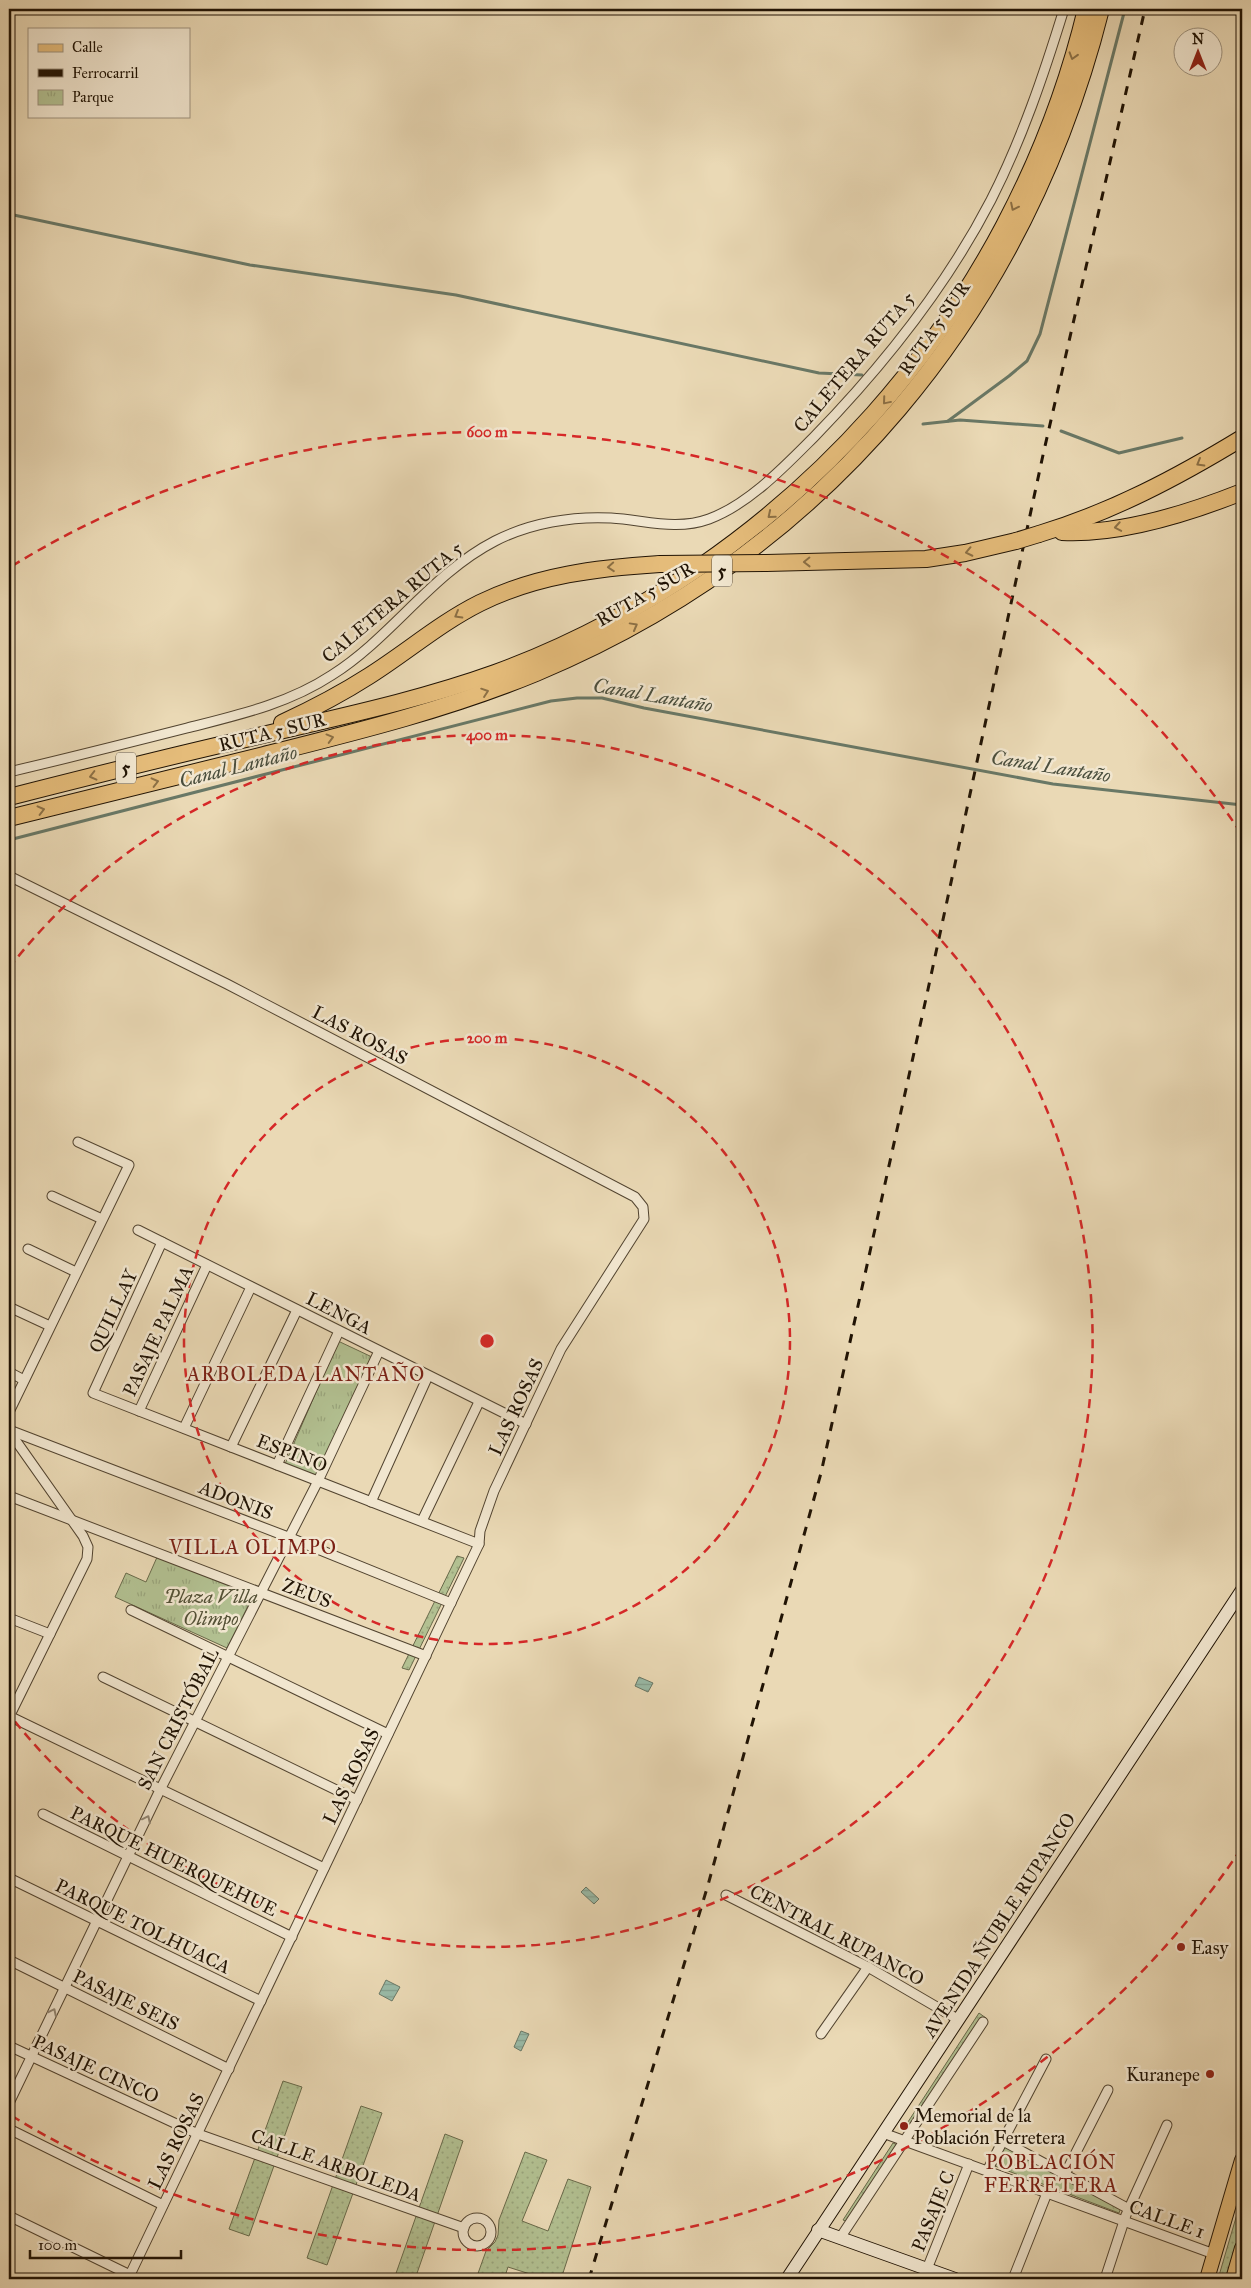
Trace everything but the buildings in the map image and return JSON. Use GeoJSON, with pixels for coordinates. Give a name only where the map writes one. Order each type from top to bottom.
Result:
{"type":"FeatureCollection","features":[{"type":"Feature","properties":{"kind":"highway","name":"RUTA 5 SUR"},"geometry":{"type":"LineString","coordinates":[[9,797],[452,687],[495,672],[554,648],[621,615],[685,577],[736,542],[791,498],[854,436],[904,379],[946,322],[982,266],[1012,211],[1040,149],[1066,80],[1086,9]]}},
{"type":"Feature","properties":{"kind":"highway","name":"RUTA 5 SUR"},"geometry":{"type":"LineString","coordinates":[[9,818],[319,741],[439,707],[499,687],[571,658],[634,626],[688,594],[740,558],[814,496],[867,445],[913,393],[970,314],[1018,232],[1050,165],[1076,96],[1101,9]]}},
{"type":"Feature","properties":{"kind":"highway"},"geometry":{"type":"LineString","coordinates":[[242,740],[298,716],[347,690],[443,624],[500,594],[540,580],[575,572],[660,564],[926,558],[965,553],[1044,533],[1111,508],[1158,486],[1242,438]]}},
{"type":"Feature","properties":{"kind":"highway"},"geometry":{"type":"LineString","coordinates":[[1044,533],[1096,530],[1133,524],[1199,508],[1242,492]]}},
{"type":"Feature","properties":{"kind":"main road"},"geometry":{"type":"LineString","coordinates":[[1207,2279],[1242,2160]]}},
{"type":"Feature","properties":{"kind":"main road"},"geometry":{"type":"LineString","coordinates":[[1233,2279],[1242,2248]]}},
{"type":"Feature","properties":{"kind":"street","name":"CALETERA RUTA 5"},"geometry":{"type":"LineString","coordinates":[[9,772],[260,709],[300,694],[358,657],[447,573],[480,549],[518,531],[550,522],[595,518],[669,525],[690,524],[720,515],[749,495],[800,450],[856,391],[904,332],[965,245],[990,200],[1016,145],[1047,63],[1064,9]]}},
{"type":"Feature","properties":{"kind":"street","name":"LAS ROSAS"},"geometry":{"type":"LineString","coordinates":[[9,876],[227,984],[635,1197],[643,1207],[644,1219],[561,1349],[486,1511],[480,1531],[479,1544],[129,2277]]}},
{"type":"Feature","properties":{"kind":"street"},"geometry":{"type":"LineString","coordinates":[[9,1412],[129,1165],[78,1142]]}},
{"type":"Feature","properties":{"kind":"street"},"geometry":{"type":"LineString","coordinates":[[52,1196],[102,1220]]}},
{"type":"Feature","properties":{"kind":"street","name":"LENGA"},"geometry":{"type":"LineString","coordinates":[[138,1230],[526,1424]]}},
{"type":"Feature","properties":{"kind":"street","name":"QUILLAY"},"geometry":{"type":"LineString","coordinates":[[93,1393],[162,1242]]}},
{"type":"Feature","properties":{"kind":"street"},"geometry":{"type":"LineString","coordinates":[[28,1249],[76,1272]]}},
{"type":"Feature","properties":{"kind":"street","name":"PASAJE PALMA"},"geometry":{"type":"LineString","coordinates":[[139,1411],[208,1265]]}},
{"type":"Feature","properties":{"kind":"street"},"geometry":{"type":"LineString","coordinates":[[184,1428],[251,1287]]}},
{"type":"Feature","properties":{"kind":"street"},"geometry":{"type":"LineString","coordinates":[[9,1306],[50,1326]]}},
{"type":"Feature","properties":{"kind":"street"},"geometry":{"type":"LineString","coordinates":[[231,1447],[296,1310]]}},
{"type":"Feature","properties":{"kind":"street"},"geometry":{"type":"LineString","coordinates":[[277,1465],[339,1331]]}},
{"type":"Feature","properties":{"kind":"street","name":"SAN CRISTÓBAL"},"geometry":{"type":"LineString","coordinates":[[9,2103],[160,1790],[318,1481],[379,1351]]}},
{"type":"Feature","properties":{"kind":"street"},"geometry":{"type":"LineString","coordinates":[[9,1372],[24,1380]]}},
{"type":"Feature","properties":{"kind":"street"},"geometry":{"type":"LineString","coordinates":[[371,1502],[428,1376]]}},
{"type":"Feature","properties":{"kind":"street","name":"ESPINO"},"geometry":{"type":"LineString","coordinates":[[93,1393],[479,1544]]}},
{"type":"Feature","properties":{"kind":"street"},"geometry":{"type":"LineString","coordinates":[[422,1521],[479,1402]]}},
{"type":"Feature","properties":{"kind":"street"},"geometry":{"type":"LineString","coordinates":[[9,1430],[85,1539],[88,1556],[9,1717],[324,1868]]}},
{"type":"Feature","properties":{"kind":"street","name":"ADONIS"},"geometry":{"type":"LineString","coordinates":[[9,1430],[288,1537],[451,1603]]}},
{"type":"Feature","properties":{"kind":"street","name":"ZEUS"},"geometry":{"type":"LineString","coordinates":[[9,1496],[426,1656]]}},
{"type":"Feature","properties":{"kind":"street","name":"AVENIDA ÑUBLE RUPANCO"},"geometry":{"type":"LineString","coordinates":[[787,2279],[1242,1590]]}},
{"type":"Feature","properties":{"kind":"street"},"geometry":{"type":"LineString","coordinates":[[131,1610],[388,1734]]}},
{"type":"Feature","properties":{"kind":"street"},"geometry":{"type":"LineString","coordinates":[[9,1618],[50,1634]]}},
{"type":"Feature","properties":{"kind":"street"},"geometry":{"type":"LineString","coordinates":[[103,1677],[357,1800]]}},
{"type":"Feature","properties":{"kind":"street","name":"PARQUE HUERQUEHUE"},"geometry":{"type":"LineString","coordinates":[[43,1814],[292,1937]]}},
{"type":"Feature","properties":{"kind":"street","name":"PARQUE TOLHUACA"},"geometry":{"type":"LineString","coordinates":[[11,1879],[261,2001]]}},
{"type":"Feature","properties":{"kind":"street","name":"CENTRAL RUPANCO"},"geometry":{"type":"LineString","coordinates":[[726,1895],[868,1967],[959,2020]]}},
{"type":"Feature","properties":{"kind":"street","name":"PASAJE SEIS"},"geometry":{"type":"LineString","coordinates":[[9,1960],[229,2069]]}},
{"type":"Feature","properties":{"kind":"street"},"geometry":{"type":"LineString","coordinates":[[821,2034],[868,1967]]}},
{"type":"Feature","properties":{"kind":"street","name":"AVENIDA ÑUBLE RUPANCO"},"geometry":{"type":"LineString","coordinates":[[840,2238],[983,2022]]}},
{"type":"Feature","properties":{"kind":"street","name":"PASAJE CINCO"},"geometry":{"type":"LineString","coordinates":[[9,2046],[198,2134]]}},
{"type":"Feature","properties":{"kind":"street","name":"PASAJE C"},"geometry":{"type":"LineString","coordinates":[[987,2170],[1046,2058]]}},
{"type":"Feature","properties":{"kind":"street"},"geometry":{"type":"LineString","coordinates":[[1065,2174],[1108,2090]]}},
{"type":"Feature","properties":{"kind":"street"},"geometry":{"type":"LineString","coordinates":[[1105,2279],[1129,2208],[1167,2126]]}},
{"type":"Feature","properties":{"kind":"street"},"geometry":{"type":"LineString","coordinates":[[9,2129],[163,2206]]}},
{"type":"Feature","properties":{"kind":"street","name":"CALLE 1"},"geometry":{"type":"LineString","coordinates":[[883,2132],[1214,2254]]}},
{"type":"Feature","properties":{"kind":"street","name":"CALLE ARBOLEDA"},"geometry":{"type":"LineString","coordinates":[[198,2134],[464,2228]]}},
{"type":"Feature","properties":{"kind":"street","name":"CALLE 1"},"geometry":{"type":"LineString","coordinates":[[1003,2141],[1129,2208]]}},
{"type":"Feature","properties":{"kind":"street","name":"PASAJE C"},"geometry":{"type":"LineString","coordinates":[[927,2269],[969,2164]]}},
{"type":"Feature","properties":{"kind":"street"},"geometry":{"type":"LineString","coordinates":[[1013,2279],[1047,2193]]}},
{"type":"Feature","properties":{"kind":"street"},"geometry":{"type":"LineString","coordinates":[[9,2216],[129,2277]]}},
{"type":"Feature","properties":{"kind":"street"},"geometry":{"type":"LineString","coordinates":[[818,2230],[955,2279]]}},
{"type":"Feature","properties":{"kind":"green space"},"geometry":{"type":"Polygon","coordinates":[[[338,1341],[372,1357],[318,1476],[285,1464],[338,1341]]]}},
{"type":"Feature","properties":{"kind":"green space","name":"Plaza Villa Olimpo"},"geometry":{"type":"Polygon","coordinates":[[[158,1555],[255,1592],[227,1648],[115,1597],[126,1573],[146,1582],[158,1555]]]}},
{"type":"Feature","properties":{"kind":"green space"},"geometry":{"type":"Polygon","coordinates":[[[457,1556],[464,1558],[409,1670],[402,1668],[457,1556]]]}},
{"type":"Feature","properties":{"kind":"green space"},"geometry":{"type":"Polygon","coordinates":[[[979,2013],[986,2018],[912,2131],[904,2128],[979,2013]]]}},
{"type":"Feature","properties":{"kind":"green space"},"geometry":{"type":"Polygon","coordinates":[[[283,2081],[302,2087],[249,2236],[229,2229],[283,2081]]]}},
{"type":"Feature","properties":{"kind":"green space"},"geometry":{"type":"Polygon","coordinates":[[[361,2106],[382,2113],[327,2265],[307,2258],[361,2106]]]}},
{"type":"Feature","properties":{"kind":"green space"},"geometry":{"type":"Polygon","coordinates":[[[445,2134],[463,2141],[415,2279],[394,2279],[445,2134]]]}},
{"type":"Feature","properties":{"kind":"green space"},"geometry":{"type":"Polygon","coordinates":[[[893,2143],[902,2147],[851,2223],[843,2220],[893,2143]]]}},
{"type":"Feature","properties":{"kind":"green space"},"geometry":{"type":"Polygon","coordinates":[[[1005,2146],[1121,2207],[1119,2213],[995,2166],[1005,2146]]]}},
{"type":"Feature","properties":{"kind":"green space"},"geometry":{"type":"Polygon","coordinates":[[[525,2152],[547,2160],[522,2221],[548,2231],[568,2179],[591,2187],[561,2279],[529,2279],[530,2274],[508,2267],[504,2279],[476,2279],[486,2251],[495,2242],[498,2235],[499,2220],[525,2152]]]}},
{"type":"Feature","properties":{"kind":"green space"},"geometry":{"type":"Polygon","coordinates":[[[1242,2197],[1242,2234],[1228,2279],[1218,2279],[1242,2197]]]}},
{"type":"Feature","properties":{"kind":"shaded area"},"geometry":{"type":"Polygon","coordinates":[[[639,1677],[653,1683],[648,1692],[635,1686],[639,1677]]]}},
{"type":"Feature","properties":{"kind":"shaded area"},"geometry":{"type":"Polygon","coordinates":[[[586,1887],[599,1899],[594,1904],[581,1892],[586,1887]]]}},
{"type":"Feature","properties":{"kind":"shaded area"},"geometry":{"type":"Polygon","coordinates":[[[386,1980],[400,1987],[392,2001],[379,1994],[386,1980]]]}},
{"type":"Feature","properties":{"kind":"shaded area"},"geometry":{"type":"Polygon","coordinates":[[[521,2031],[529,2034],[521,2051],[514,2047],[521,2031]]]}},
{"type":"Feature","properties":{"kind":"waterway"},"geometry":{"type":"LineString","coordinates":[[948,421],[1027,361],[1040,334],[1125,9]]}},
{"type":"Feature","properties":{"kind":"waterway"},"geometry":{"type":"LineString","coordinates":[[9,214],[250,265],[456,295],[819,373],[862,375]]}},
{"type":"Feature","properties":{"kind":"waterway"},"geometry":{"type":"LineString","coordinates":[[923,424],[960,420],[1043,426]]}},
{"type":"Feature","properties":{"kind":"waterway"},"geometry":{"type":"LineString","coordinates":[[1061,431],[1119,453],[1182,438]]}},
{"type":"Feature","properties":{"kind":"waterway","name":"Canal Lantaño"},"geometry":{"type":"LineString","coordinates":[[9,840],[551,701],[577,698],[602,698],[644,708],[1053,784],[1242,805]]}},
{"type":"Feature","properties":{"kind":"railway"},"geometry":{"type":"LineString","coordinates":[[589,2279],[708,1885],[821,1473],[927,994],[1043,455],[1145,9]]}},
{"type":"Feature","properties":{"kind":"place","name":"Easy"},"geometry":{"type":"Point","coordinates":[1181,1947]}},
{"type":"Feature","properties":{"kind":"place","name":"Kuranepe"},"geometry":{"type":"Point","coordinates":[1210,2074]}},
{"type":"Feature","properties":{"kind":"place","name":"Memorial de la Población Ferretera"},"geometry":{"type":"Point","coordinates":[904,2126]}},
{"type":"Feature","properties":{"kind":"district","name":"ARBOLEDA LANTAÑO"},"geometry":{"type":"Point","coordinates":[306,1374]}},
{"type":"Feature","properties":{"kind":"district","name":"VILLA OLIMPO"},"geometry":{"type":"Point","coordinates":[253,1547]}},
{"type":"Feature","properties":{"kind":"district","name":"POBLACIÓN FERRETERA"},"geometry":{"type":"Point","coordinates":[1051,2174]}}]}
